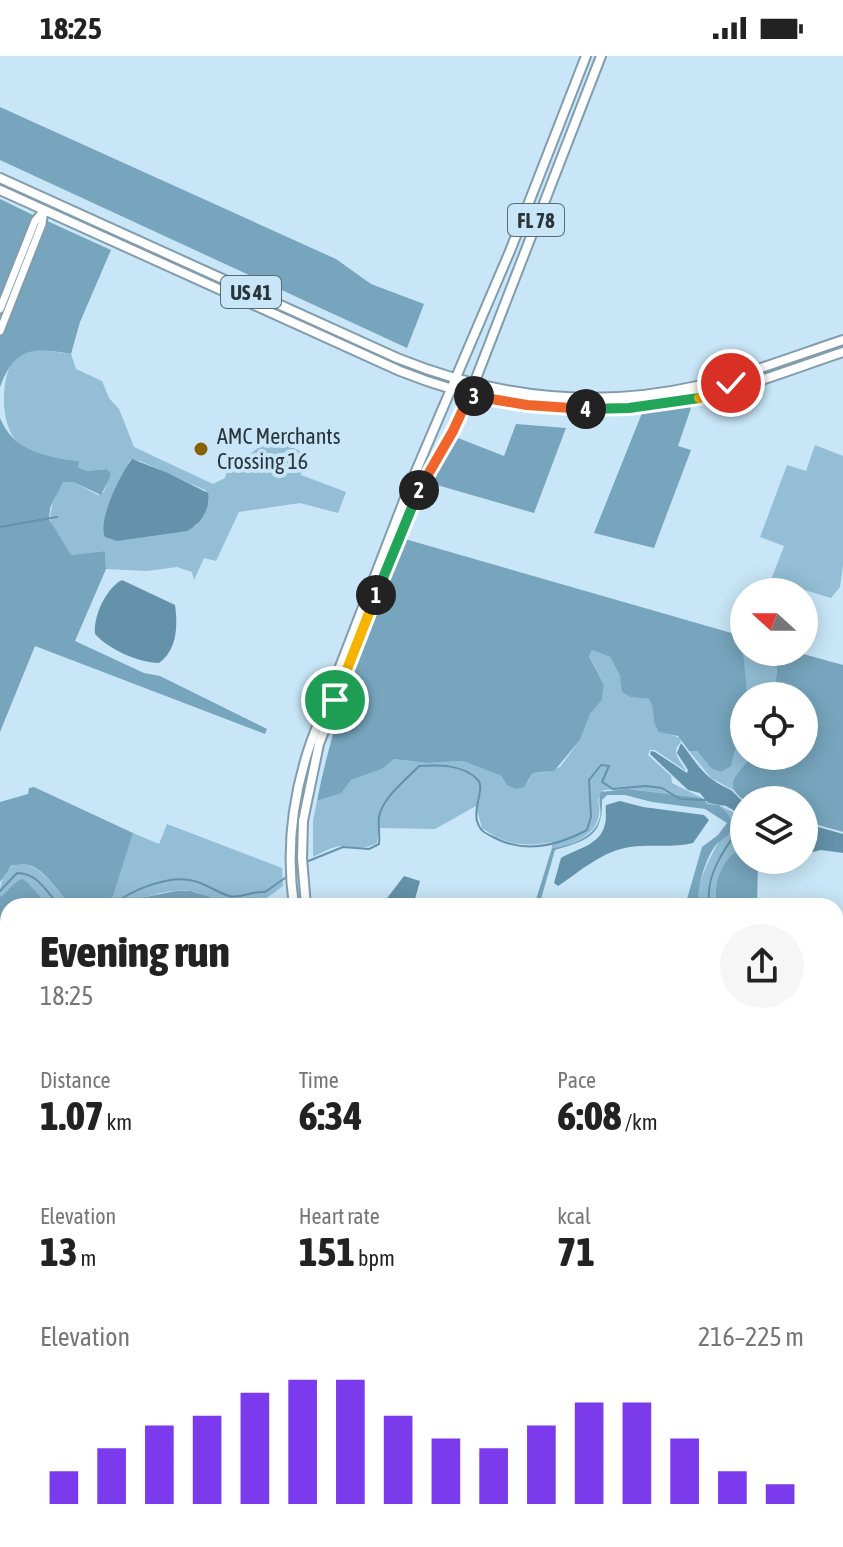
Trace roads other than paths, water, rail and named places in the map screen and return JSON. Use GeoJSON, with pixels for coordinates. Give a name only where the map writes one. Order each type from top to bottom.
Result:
{"type":"FeatureCollection","features":[{"type":"Feature","properties":{"kind":"main road","name":"FL 78"},"geometry":{"type":"LineString","coordinates":[[293,898],[291,862],[298,786],[311,742],[411,482],[510,251],[586,56]]}},
{"type":"Feature","properties":{"kind":"main road","name":"FL 78"},"geometry":{"type":"LineString","coordinates":[[305,898],[302,858],[306,797],[322,735],[410,508],[470,394],[601,56]]}},
{"type":"Feature","properties":{"kind":"main road"},"geometry":{"type":"LineString","coordinates":[[581,68],[581,83],[587,88]]}},
{"type":"Feature","properties":{"kind":"main road"},"geometry":{"type":"LineString","coordinates":[[0,180],[39,201],[44,210],[42,224],[0,331]]}},
{"type":"Feature","properties":{"kind":"main road","name":"US 41"},"geometry":{"type":"LineString","coordinates":[[0,180],[369,346],[457,380],[531,395],[596,398],[656,394],[724,380],[843,340]]}},
{"type":"Feature","properties":{"kind":"main road","name":"US 41"},"geometry":{"type":"LineString","coordinates":[[0,190],[322,337],[431,383],[527,405],[629,408],[698,398],[843,352]]}},
{"type":"Feature","properties":{"kind":"main road"},"geometry":{"type":"LineString","coordinates":[[0,309],[35,221],[44,210],[52,207],[91,220]]}},
{"type":"Feature","properties":{"kind":"main road"},"geometry":{"type":"LineString","coordinates":[[285,320],[320,330],[328,327]]}},
{"type":"Feature","properties":{"kind":"main road"},"geometry":{"type":"LineString","coordinates":[[322,337],[331,334],[369,346]]}},
{"type":"Feature","properties":{"kind":"main road"},"geometry":{"type":"LineString","coordinates":[[725,391],[731,383],[749,372]]}},
{"type":"Feature","properties":{"kind":"main road"},"geometry":{"type":"LineString","coordinates":[[698,398],[720,387],[724,380]]}},
{"type":"Feature","properties":{"kind":"main road"},"geometry":{"type":"LineString","coordinates":[[431,383],[442,394],[443,410]]}},
{"type":"Feature","properties":{"kind":"main road"},"geometry":{"type":"LineString","coordinates":[[322,735],[336,692],[336,682]]}},
{"type":"Feature","properties":{"kind":"waterway"},"geometry":{"type":"LineString","coordinates":[[0,527],[57,517]]}},
{"type":"Feature","properties":{"kind":"waterway"},"geometry":{"type":"LineString","coordinates":[[306,862],[343,847],[369,849],[379,844],[381,810],[419,766],[450,767],[472,775],[480,784],[476,816],[480,827],[493,837],[517,845],[552,844],[587,830],[591,817],[589,780],[601,765],[609,766],[602,782],[613,789],[646,786],[662,788],[680,799],[706,800]]}},
{"type":"Feature","properties":{"kind":"waterway"},"geometry":{"type":"LineString","coordinates":[[709,898],[713,872],[730,842]]}},
{"type":"Feature","properties":{"kind":"waterway"},"geometry":{"type":"LineString","coordinates":[[0,891],[17,873],[31,876],[53,898]]}},
{"type":"Feature","properties":{"kind":"waterway"},"geometry":{"type":"LineString","coordinates":[[124,898],[162,882],[184,879],[229,896],[238,896],[265,892],[288,876]]}},
{"type":"Feature","properties":{"kind":"place","name":"AMC Merchants Crossing 16"},"geometry":{"type":"Point","coordinates":[201,449]}}]}
